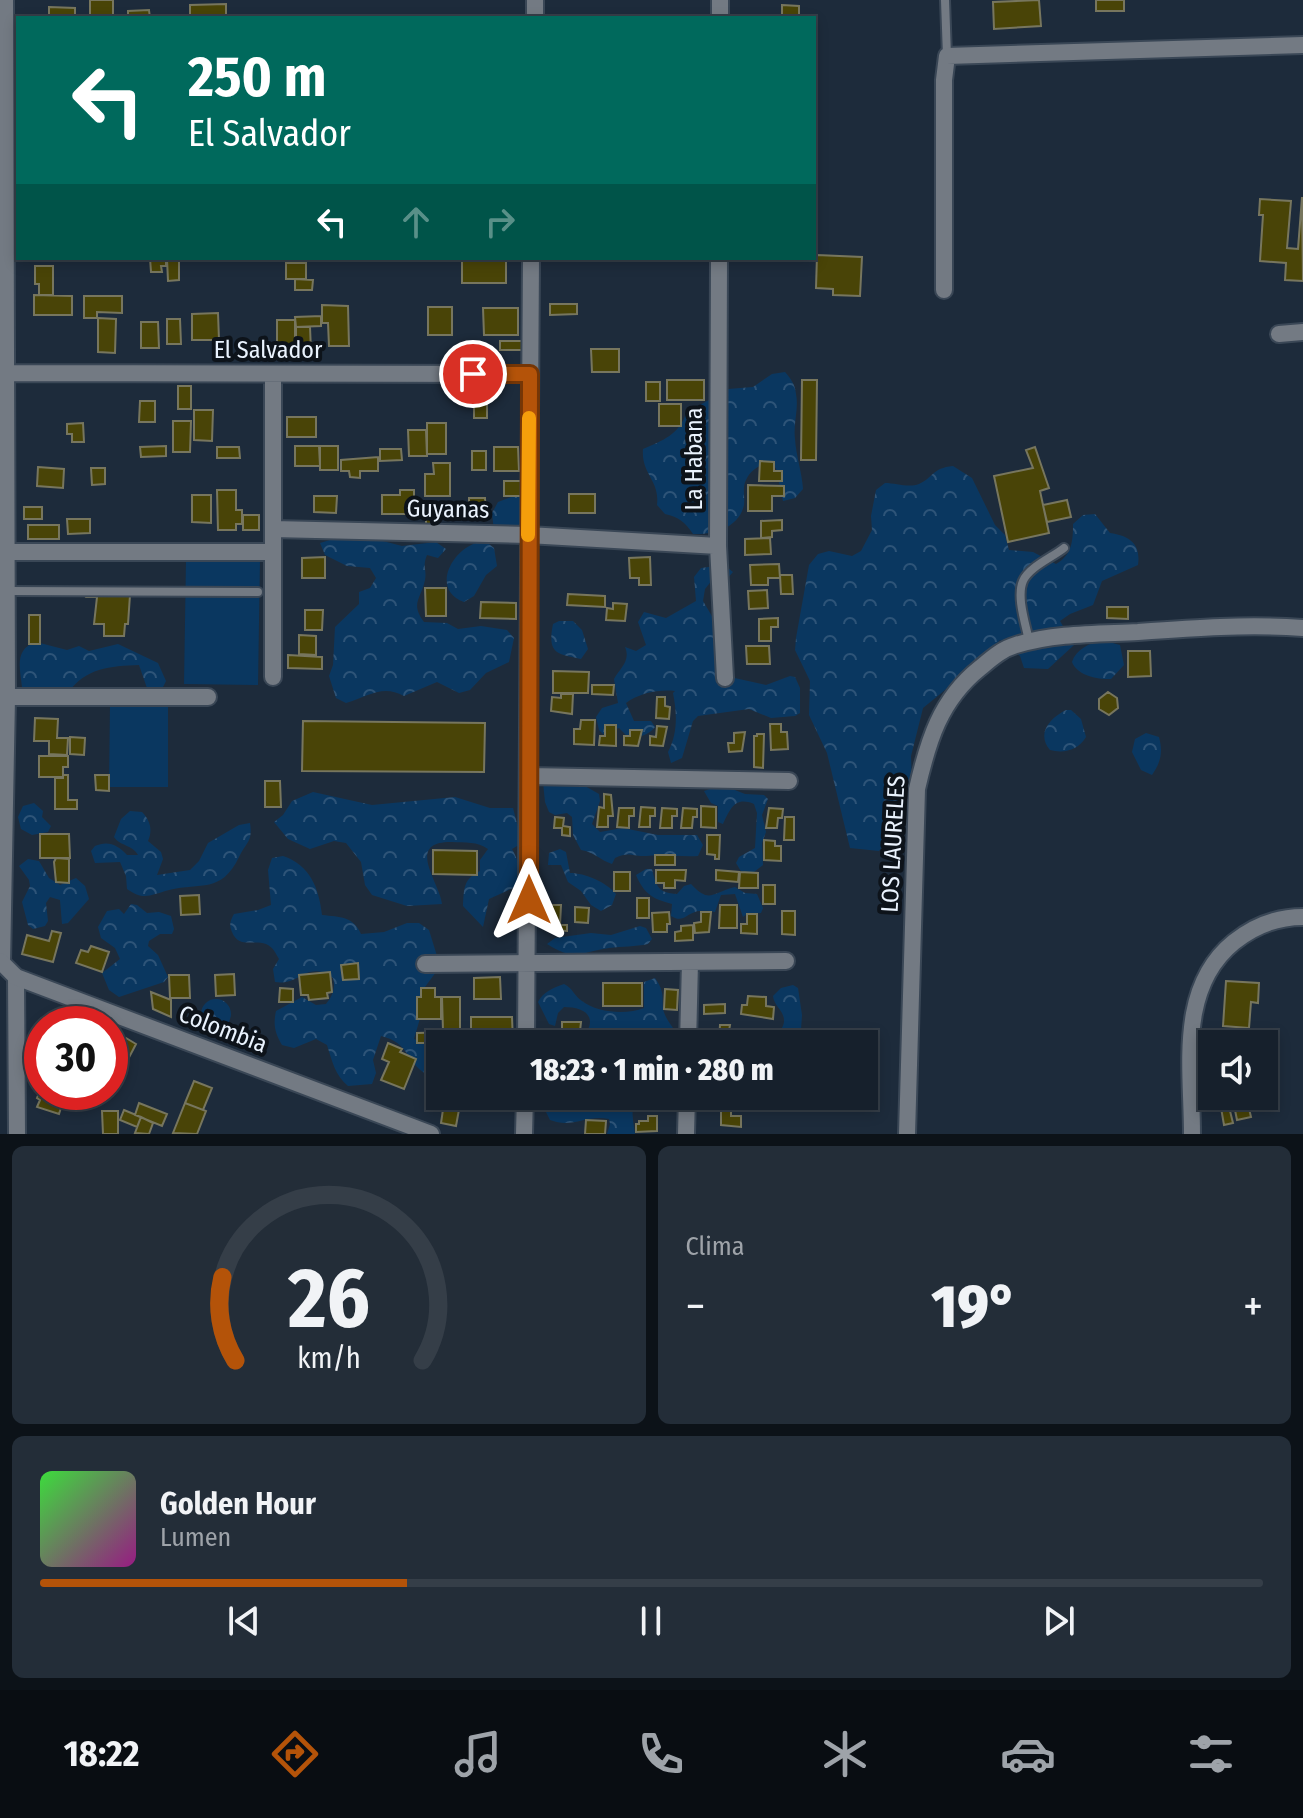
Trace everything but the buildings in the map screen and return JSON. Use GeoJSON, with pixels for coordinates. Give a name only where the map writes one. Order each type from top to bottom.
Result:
{"type":"FeatureCollection","features":[{"type":"Feature","properties":{"kind":"street"},"geometry":{"type":"LineString","coordinates":[[1,962],[7,697],[3,622],[6,552],[3,463],[12,209],[5,0]]}},
{"type":"Feature","properties":{"kind":"street"},"geometry":{"type":"LineString","coordinates":[[944,290],[944,80],[947,56],[1303,45]]}},
{"type":"Feature","properties":{"kind":"street"},"geometry":{"type":"LineString","coordinates":[[526,1030],[531,260]]}},
{"type":"Feature","properties":{"kind":"street","name":"La Habana"},"geometry":{"type":"LineString","coordinates":[[719,260],[718,546],[725,678]]}},
{"type":"Feature","properties":{"kind":"street"},"geometry":{"type":"LineString","coordinates":[[1279,334],[1303,332]]}},
{"type":"Feature","properties":{"kind":"street","name":"El Salvador"},"geometry":{"type":"LineString","coordinates":[[5,373],[530,374]]}},
{"type":"Feature","properties":{"kind":"street"},"geometry":{"type":"LineString","coordinates":[[273,375],[273,677]]}},
{"type":"Feature","properties":{"kind":"street","name":"Guyanas"},"geometry":{"type":"LineString","coordinates":[[273,529],[528,535],[718,546]]}},
{"type":"Feature","properties":{"kind":"street"},"geometry":{"type":"LineString","coordinates":[[6,552],[273,552]]}},
{"type":"Feature","properties":{"kind":"street","name":"LOS LAURELES"},"geometry":{"type":"LineString","coordinates":[[907,1134],[917,789],[926,746],[936,721],[963,683],[1000,652],[1054,637],[1246,626],[1303,628]]}},
{"type":"Feature","properties":{"kind":"street"},"geometry":{"type":"LineString","coordinates":[[7,697],[208,697]]}},
{"type":"Feature","properties":{"kind":"street"},"geometry":{"type":"LineString","coordinates":[[529,776],[789,781]]}},
{"type":"Feature","properties":{"kind":"street"},"geometry":{"type":"LineString","coordinates":[[1192,1134],[1192,1019],[1201,985],[1220,956],[1243,935],[1265,923],[1303,917]]}},
{"type":"Feature","properties":{"kind":"street"},"geometry":{"type":"LineString","coordinates":[[425,964],[786,961]]}},
{"type":"Feature","properties":{"kind":"street","name":"Colombia"},"geometry":{"type":"LineString","coordinates":[[1,962],[16,977],[431,1134]]}},
{"type":"Feature","properties":{"kind":"street"},"geometry":{"type":"LineString","coordinates":[[688,1030],[690,962]]}},
{"type":"Feature","properties":{"kind":"street"},"geometry":{"type":"LineString","coordinates":[[16,977],[17,1134]]}},
{"type":"Feature","properties":{"kind":"street"},"geometry":{"type":"LineString","coordinates":[[524,1134],[525,1110]]}},
{"type":"Feature","properties":{"kind":"street"},"geometry":{"type":"LineString","coordinates":[[686,1134],[687,1110]]}},
{"type":"Feature","properties":{"kind":"lane"},"geometry":{"type":"LineString","coordinates":[[945,0],[947,56]]}},
{"type":"Feature","properties":{"kind":"lane"},"geometry":{"type":"LineString","coordinates":[[1029,642],[1022,582],[1064,548]]}},
{"type":"Feature","properties":{"kind":"lane"},"geometry":{"type":"LineString","coordinates":[[6,591],[258,592]]}},
{"type":"Feature","properties":{"kind":"green space"},"geometry":{"type":"Polygon","coordinates":[[[785,372],[795,390],[795,439],[803,489],[795,498],[783,501],[776,468],[765,463],[746,480],[744,505],[731,525],[709,533],[693,534],[681,521],[665,514],[657,505],[656,489],[645,465],[643,449],[675,432],[686,413],[728,389],[753,387],[772,374],[785,372]]]}},
{"type":"Feature","properties":{"kind":"green space"},"geometry":{"type":"Polygon","coordinates":[[[953,466],[972,478],[995,525],[1005,535],[1009,550],[1033,552],[1056,564],[1070,547],[1073,524],[1083,515],[1095,514],[1110,533],[1133,542],[1138,552],[1138,565],[1102,581],[1093,605],[1060,621],[1074,645],[1048,669],[1024,668],[1020,656],[1000,640],[983,659],[923,708],[911,756],[912,784],[907,809],[879,851],[850,848],[827,753],[809,715],[810,681],[795,650],[809,565],[818,554],[829,551],[852,556],[861,551],[872,530],[876,490],[885,483],[915,485],[941,469],[953,466]]]}},
{"type":"Feature","properties":{"kind":"green space"},"geometry":{"type":"Polygon","coordinates":[[[514,496],[527,499],[531,534],[494,531],[492,513],[498,502],[514,496]]]}},
{"type":"Feature","properties":{"kind":"green space"},"geometry":{"type":"Polygon","coordinates":[[[343,536],[402,546],[436,542],[446,549],[438,558],[427,555],[425,580],[417,605],[420,616],[424,622],[447,623],[458,629],[481,626],[507,630],[514,638],[509,662],[486,673],[470,690],[459,693],[437,682],[404,696],[382,691],[346,703],[336,698],[329,676],[333,665],[335,627],[359,604],[359,592],[370,588],[376,578],[370,568],[347,566],[325,555],[320,543],[343,536]]]}},
{"type":"Feature","properties":{"kind":"green space"},"geometry":{"type":"Polygon","coordinates":[[[476,543],[489,544],[494,548],[497,566],[486,575],[474,596],[464,602],[448,589],[448,571],[459,554],[476,543]]]}},
{"type":"Feature","properties":{"kind":"green space"},"geometry":{"type":"Polygon","coordinates":[[[186,559],[260,560],[258,685],[184,684],[186,559]]]}},
{"type":"Feature","properties":{"kind":"green space"},"geometry":{"type":"Polygon","coordinates":[[[724,565],[733,572],[725,581],[713,579],[705,589],[703,601],[716,623],[730,677],[766,685],[795,677],[800,688],[800,713],[771,718],[749,709],[698,716],[693,721],[682,758],[671,763],[668,752],[675,730],[675,691],[656,691],[626,703],[634,721],[651,721],[655,727],[649,732],[628,737],[619,728],[603,734],[596,717],[602,708],[618,703],[614,679],[626,660],[625,647],[636,651],[646,645],[638,622],[644,612],[666,618],[696,601],[694,577],[701,568],[724,565]]]}},
{"type":"Feature","properties":{"kind":"green space"},"geometry":{"type":"Polygon","coordinates":[[[573,621],[582,630],[588,649],[581,659],[560,654],[553,647],[553,624],[573,621]]]}},
{"type":"Feature","properties":{"kind":"green space"},"geometry":{"type":"Polygon","coordinates":[[[1101,640],[1120,645],[1124,665],[1111,679],[1088,676],[1072,662],[1080,650],[1101,640]]]}},
{"type":"Feature","properties":{"kind":"green space"},"geometry":{"type":"Polygon","coordinates":[[[36,642],[67,650],[79,646],[89,651],[118,644],[158,663],[166,681],[163,687],[152,691],[147,688],[139,665],[118,666],[90,673],[68,693],[33,694],[22,687],[20,660],[24,649],[36,642]]]}},
{"type":"Feature","properties":{"kind":"green space"},"geometry":{"type":"Polygon","coordinates":[[[110,704],[168,704],[168,787],[109,787],[110,704]]]}},
{"type":"Feature","properties":{"kind":"green space"},"geometry":{"type":"Polygon","coordinates":[[[1066,710],[1071,710],[1081,719],[1086,737],[1070,750],[1050,750],[1044,738],[1047,727],[1066,710]]]}},
{"type":"Feature","properties":{"kind":"green space"},"geometry":{"type":"Polygon","coordinates":[[[1146,733],[1159,737],[1160,742],[1160,757],[1152,775],[1141,770],[1132,752],[1135,739],[1146,733]]]}},
{"type":"Feature","properties":{"kind":"green space"},"geometry":{"type":"Polygon","coordinates":[[[571,778],[599,794],[600,801],[592,824],[600,832],[623,828],[658,835],[697,835],[703,845],[698,856],[624,855],[615,858],[612,864],[581,850],[573,835],[572,817],[567,813],[555,815],[549,812],[545,802],[543,782],[571,778]]]}},
{"type":"Feature","properties":{"kind":"green space"},"geometry":{"type":"Polygon","coordinates":[[[722,785],[745,794],[764,795],[768,799],[762,815],[766,832],[762,843],[763,865],[754,872],[742,873],[736,863],[739,857],[755,848],[757,813],[754,804],[738,803],[723,824],[718,822],[718,806],[711,803],[704,791],[722,785]]]}},
{"type":"Feature","properties":{"kind":"green space"},"geometry":{"type":"Polygon","coordinates":[[[313,792],[372,805],[455,797],[490,808],[513,808],[522,843],[512,849],[519,867],[518,886],[489,899],[483,927],[463,906],[463,900],[467,881],[480,871],[480,860],[488,849],[475,844],[452,842],[430,848],[427,856],[442,904],[407,906],[372,895],[365,885],[361,862],[346,843],[334,841],[310,849],[288,839],[274,822],[292,801],[313,792]]]}},
{"type":"Feature","properties":{"kind":"green space"},"geometry":{"type":"Polygon","coordinates":[[[34,803],[43,811],[42,817],[51,826],[48,832],[32,835],[21,829],[18,817],[23,806],[34,803]]]}},
{"type":"Feature","properties":{"kind":"green space"},"geometry":{"type":"Polygon","coordinates":[[[130,811],[142,812],[149,822],[148,841],[161,852],[163,859],[157,875],[190,870],[199,861],[208,843],[239,825],[250,823],[251,834],[232,869],[217,882],[143,896],[127,889],[120,862],[95,863],[91,851],[95,846],[108,844],[127,855],[138,855],[114,837],[121,819],[130,811]]]}},
{"type":"Feature","properties":{"kind":"green space"},"geometry":{"type":"Polygon","coordinates":[[[560,849],[566,852],[570,873],[595,879],[616,894],[612,905],[601,911],[591,905],[581,891],[568,882],[561,865],[548,865],[549,853],[560,849]]]}},
{"type":"Feature","properties":{"kind":"green space"},"geometry":{"type":"Polygon","coordinates":[[[283,856],[300,865],[312,879],[322,915],[350,921],[361,934],[384,932],[407,923],[419,923],[429,930],[437,956],[436,972],[422,991],[421,1015],[414,1039],[426,1043],[426,1074],[397,1043],[381,1036],[373,1060],[376,1073],[372,1084],[348,1086],[337,1072],[327,1045],[316,1039],[294,1048],[282,1045],[275,1029],[276,1011],[302,997],[316,1005],[326,1004],[334,985],[333,978],[316,971],[275,982],[273,969],[279,959],[274,950],[266,944],[242,942],[232,932],[230,925],[234,914],[271,905],[268,870],[272,858],[283,856]]]}},
{"type":"Feature","properties":{"kind":"green space"},"geometry":{"type":"Polygon","coordinates":[[[28,859],[39,861],[49,878],[60,885],[76,878],[85,886],[89,899],[68,923],[62,924],[60,900],[50,897],[46,903],[48,921],[45,926],[33,929],[28,925],[22,902],[30,886],[19,866],[28,859]]]}},
{"type":"Feature","properties":{"kind":"green space"},"geometry":{"type":"Polygon","coordinates":[[[652,869],[657,884],[666,892],[677,894],[684,886],[691,884],[703,894],[711,895],[735,887],[745,893],[757,894],[763,908],[761,913],[748,913],[743,917],[735,894],[721,895],[715,912],[697,911],[681,919],[675,918],[671,916],[672,904],[650,895],[642,887],[636,875],[652,869]]]}},
{"type":"Feature","properties":{"kind":"green space"},"geometry":{"type":"Polygon","coordinates":[[[131,904],[147,913],[159,912],[171,916],[172,934],[160,934],[149,941],[148,946],[158,955],[168,977],[164,982],[119,997],[109,990],[102,973],[120,959],[115,948],[101,938],[98,927],[107,911],[119,909],[124,914],[131,904]]]}},
{"type":"Feature","properties":{"kind":"green space"},"geometry":{"type":"Polygon","coordinates":[[[640,926],[646,928],[652,939],[648,944],[572,954],[547,944],[555,938],[591,933],[611,935],[640,926]]]}},
{"type":"Feature","properties":{"kind":"green space"},"geometry":{"type":"Polygon","coordinates":[[[655,978],[661,990],[665,1015],[674,1030],[588,1030],[590,1020],[585,1012],[564,1007],[558,1013],[555,1026],[549,1024],[538,1002],[549,991],[564,984],[588,1005],[612,1012],[629,1012],[644,1008],[644,982],[655,978]]]}},
{"type":"Feature","properties":{"kind":"green space"},"geometry":{"type":"Polygon","coordinates":[[[793,985],[798,988],[801,1030],[781,1030],[784,1020],[773,996],[781,988],[793,985]]]}},
{"type":"Feature","properties":{"kind":"green space"},"geometry":{"type":"Polygon","coordinates":[[[216,999],[227,1003],[231,1014],[227,1025],[216,1029],[205,1025],[201,1014],[205,1003],[216,999]]]}},
{"type":"Feature","properties":{"kind":"green space"},"geometry":{"type":"Polygon","coordinates":[[[545,1110],[632,1110],[635,1134],[607,1134],[609,1119],[593,1118],[566,1123],[550,1120],[545,1110]]]}},
{"type":"Feature","properties":{"kind":"slow traffic"},"geometry":{"type":"LineString","coordinates":[[528,535],[529,418]]}},
{"type":"Feature","properties":{"kind":"route"},"geometry":{"type":"LineString","coordinates":[[473,374],[530,374],[529,900]]}}]}
